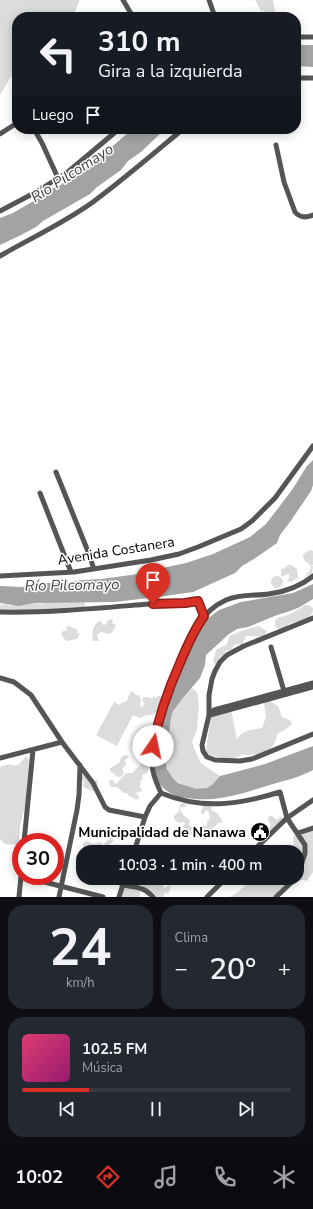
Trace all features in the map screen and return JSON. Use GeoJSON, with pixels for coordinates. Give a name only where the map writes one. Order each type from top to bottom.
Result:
{"type":"FeatureCollection","features":[{"type":"Feature","properties":{"kind":"street"},"geometry":{"type":"LineString","coordinates":[[124,0],[130,12]]}},
{"type":"Feature","properties":{"kind":"street"},"geometry":{"type":"LineString","coordinates":[[209,0],[213,12]]}},
{"type":"Feature","properties":{"kind":"street"},"geometry":{"type":"LineString","coordinates":[[301,37],[313,37]]}},
{"type":"Feature","properties":{"kind":"street"},"geometry":{"type":"LineString","coordinates":[[301,78],[313,78]]}},
{"type":"Feature","properties":{"kind":"street"},"geometry":{"type":"LineString","coordinates":[[0,134],[12,126]]}},
{"type":"Feature","properties":{"kind":"street"},"geometry":{"type":"LineString","coordinates":[[37,134],[58,178]]}},
{"type":"Feature","properties":{"kind":"street"},"geometry":{"type":"LineString","coordinates":[[0,211],[38,191],[58,178],[87,157],[113,134]]}},
{"type":"Feature","properties":{"kind":"street"},"geometry":{"type":"LineString","coordinates":[[0,256],[67,219],[92,203],[147,161],[177,134]]}},
{"type":"Feature","properties":{"kind":"street"},"geometry":{"type":"LineString","coordinates":[[276,145],[284,182],[295,212],[298,216],[303,218],[313,215]]}},
{"type":"Feature","properties":{"kind":"street","name":"Avenida Costanera"},"geometry":{"type":"LineString","coordinates":[[0,576],[71,572],[151,560],[179,554],[240,529],[252,521],[275,498],[313,446]]}},
{"type":"Feature","properties":{"kind":"street"},"geometry":{"type":"LineString","coordinates":[[56,472],[88,549],[94,569]]}},
{"type":"Feature","properties":{"kind":"street"},"geometry":{"type":"LineString","coordinates":[[40,493],[71,572]]}},
{"type":"Feature","properties":{"kind":"street"},"geometry":{"type":"LineString","coordinates":[[304,856],[305,845],[287,818],[280,792],[255,800],[236,802],[209,804],[180,800],[161,793],[152,769],[152,762],[153,746],[161,708],[196,627],[204,616],[217,605],[227,600],[236,597],[269,594],[292,589],[313,576]]}},
{"type":"Feature","properties":{"kind":"street"},"geometry":{"type":"LineString","coordinates":[[0,612],[42,612],[198,601],[204,616]]}},
{"type":"Feature","properties":{"kind":"street"},"geometry":{"type":"LineString","coordinates":[[313,618],[244,646],[227,655],[220,662],[214,671],[212,679],[209,695],[209,716],[202,745],[203,751],[208,757],[215,760],[240,761],[252,759],[313,734]]}},
{"type":"Feature","properties":{"kind":"street"},"geometry":{"type":"LineString","coordinates":[[271,647],[284,691]]}},
{"type":"Feature","properties":{"kind":"street"},"geometry":{"type":"LineString","coordinates":[[0,678],[14,682],[31,695],[62,742],[93,783],[105,807],[110,810],[145,817]]}},
{"type":"Feature","properties":{"kind":"street"},"geometry":{"type":"LineString","coordinates":[[209,716],[312,685]]}},
{"type":"Feature","properties":{"kind":"street"},"geometry":{"type":"LineString","coordinates":[[209,716],[214,710],[312,685]]}},
{"type":"Feature","properties":{"kind":"street"},"geometry":{"type":"LineString","coordinates":[[0,758],[62,742]]}},
{"type":"Feature","properties":{"kind":"street"},"geometry":{"type":"LineString","coordinates":[[25,833],[33,750]]}},
{"type":"Feature","properties":{"kind":"street"},"geometry":{"type":"LineString","coordinates":[[59,897],[77,810],[80,765]]}},
{"type":"Feature","properties":{"kind":"street"},"geometry":{"type":"LineString","coordinates":[[136,845],[150,806],[161,793]]}},
{"type":"Feature","properties":{"kind":"street"},"geometry":{"type":"LineString","coordinates":[[259,845],[287,818],[313,800]]}},
{"type":"Feature","properties":{"kind":"street"},"geometry":{"type":"LineString","coordinates":[[298,833],[313,828]]}},
{"type":"Feature","properties":{"kind":"street"},"geometry":{"type":"LineString","coordinates":[[19,897],[20,885]]}},
{"type":"Feature","properties":{"kind":"street"},"geometry":{"type":"LineString","coordinates":[[57,885],[103,897]]}},
{"type":"Feature","properties":{"kind":"street"},"geometry":{"type":"LineString","coordinates":[[119,897],[122,885],[141,887],[153,897]]}},
{"type":"Feature","properties":{"kind":"street"},"geometry":{"type":"LineString","coordinates":[[207,897],[219,885]]}},
{"type":"Feature","properties":{"kind":"street"},"geometry":{"type":"LineString","coordinates":[[276,897],[288,885]]}},
{"type":"Feature","properties":{"kind":"shaded area"},"geometry":{"type":"Polygon","coordinates":[[[0,0],[80,0],[74,12],[12,12],[12,75],[0,95],[0,0]]]}},
{"type":"Feature","properties":{"kind":"shaded area"},"geometry":{"type":"Polygon","coordinates":[[[255,0],[273,0],[275,12],[261,11],[255,0]]]}},
{"type":"Feature","properties":{"kind":"shaded area"},"geometry":{"type":"Polygon","coordinates":[[[310,550],[313,551],[313,565],[311,566],[304,560],[303,554],[310,550]]]}},
{"type":"Feature","properties":{"kind":"shaded area"},"geometry":{"type":"Polygon","coordinates":[[[288,565],[291,565],[297,569],[298,578],[291,582],[287,581],[289,579],[289,574],[282,577],[281,575],[281,570],[288,565]]]}},
{"type":"Feature","properties":{"kind":"shaded area"},"geometry":{"type":"Polygon","coordinates":[[[311,566],[313,566],[312,573],[306,576],[306,574],[310,571],[311,566]]]}},
{"type":"Feature","properties":{"kind":"shaded area"},"geometry":{"type":"Polygon","coordinates":[[[277,576],[281,578],[283,582],[281,586],[277,588],[273,586],[271,582],[273,578],[277,576]]]}},
{"type":"Feature","properties":{"kind":"shaded area"},"geometry":{"type":"Polygon","coordinates":[[[44,602],[84,602],[85,607],[74,610],[0,611],[0,604],[11,606],[26,603],[41,604],[44,602]]]}},
{"type":"Feature","properties":{"kind":"shaded area"},"geometry":{"type":"Polygon","coordinates":[[[305,605],[313,608],[311,616],[304,620],[289,624],[286,628],[281,630],[275,626],[275,621],[277,618],[291,614],[305,605]]]}},
{"type":"Feature","properties":{"kind":"shaded area"},"geometry":{"type":"Polygon","coordinates":[[[113,619],[112,623],[116,625],[112,633],[109,634],[101,632],[97,635],[99,641],[93,641],[92,635],[94,626],[101,621],[103,625],[105,625],[108,620],[113,619]]]}},
{"type":"Feature","properties":{"kind":"shaded area"},"geometry":{"type":"Polygon","coordinates":[[[69,626],[78,630],[77,633],[80,633],[77,639],[66,641],[61,634],[63,631],[67,631],[66,627],[69,626]]]}},
{"type":"Feature","properties":{"kind":"shaded area"},"geometry":{"type":"Polygon","coordinates":[[[258,626],[267,631],[264,636],[246,636],[242,645],[235,644],[231,650],[225,651],[224,655],[219,658],[215,665],[213,661],[216,650],[227,644],[229,637],[238,632],[258,626]]]}},
{"type":"Feature","properties":{"kind":"shaded area"},"geometry":{"type":"Polygon","coordinates":[[[192,688],[197,692],[199,704],[197,730],[192,742],[202,764],[220,776],[210,787],[199,790],[192,789],[180,783],[171,775],[168,770],[166,757],[166,741],[170,717],[176,705],[192,688]]]}},
{"type":"Feature","properties":{"kind":"shaded area"},"geometry":{"type":"Polygon","coordinates":[[[132,691],[136,695],[139,695],[141,700],[140,707],[145,705],[142,699],[145,697],[152,699],[154,696],[156,698],[161,696],[162,698],[160,703],[162,703],[159,711],[153,715],[147,715],[140,718],[133,715],[117,746],[96,735],[114,702],[120,705],[121,703],[127,701],[132,691]]]}},
{"type":"Feature","properties":{"kind":"shaded area"},"geometry":{"type":"Polygon","coordinates":[[[268,700],[278,706],[282,717],[290,720],[292,724],[285,730],[278,733],[269,750],[252,755],[241,754],[241,756],[233,758],[221,758],[209,755],[206,750],[211,716],[231,710],[237,739],[242,733],[262,728],[266,717],[264,703],[268,700]]]}},
{"type":"Feature","properties":{"kind":"shaded area"},"geometry":{"type":"Polygon","coordinates":[[[143,736],[153,736],[149,758],[135,753],[135,749],[131,744],[134,737],[138,742],[143,736]]]}},
{"type":"Feature","properties":{"kind":"shaded area"},"geometry":{"type":"Polygon","coordinates":[[[127,755],[129,757],[125,760],[126,765],[122,769],[124,773],[121,777],[118,777],[110,771],[110,768],[119,763],[122,756],[127,755]]]}},
{"type":"Feature","properties":{"kind":"shaded area"},"geometry":{"type":"Polygon","coordinates":[[[26,756],[28,758],[25,806],[20,833],[12,833],[12,844],[5,844],[0,839],[0,767],[9,764],[15,766],[26,756]]]}},
{"type":"Feature","properties":{"kind":"shaded area"},"geometry":{"type":"Polygon","coordinates":[[[142,763],[145,763],[149,767],[147,773],[142,775],[143,780],[140,781],[141,784],[139,787],[142,791],[135,793],[139,796],[138,800],[129,796],[127,793],[124,793],[117,787],[111,787],[109,783],[110,780],[113,780],[115,784],[117,783],[126,773],[132,773],[142,763]]]}},
{"type":"Feature","properties":{"kind":"shaded area"},"geometry":{"type":"Polygon","coordinates":[[[84,774],[93,781],[97,780],[98,783],[95,791],[83,787],[84,782],[81,780],[82,775],[84,774]]]}},
{"type":"Feature","properties":{"kind":"shaded area"},"geometry":{"type":"Polygon","coordinates":[[[180,804],[186,804],[186,807],[181,807],[180,810],[184,816],[190,820],[189,825],[192,827],[191,832],[206,832],[208,837],[207,839],[200,839],[194,836],[183,828],[184,824],[186,824],[183,822],[179,823],[174,819],[174,816],[179,811],[180,804]]]}},
{"type":"Feature","properties":{"kind":"shaded area"},"geometry":{"type":"Polygon","coordinates":[[[203,806],[213,807],[211,810],[217,813],[222,820],[221,823],[217,823],[216,826],[210,829],[203,829],[203,827],[207,825],[210,818],[209,812],[206,810],[203,815],[201,813],[203,806]]]}},
{"type":"Feature","properties":{"kind":"shaded area"},"geometry":{"type":"Polygon","coordinates":[[[269,816],[272,816],[277,820],[280,817],[285,818],[269,832],[267,831],[271,825],[268,820],[269,816]]]}},
{"type":"Feature","properties":{"kind":"shaded area"},"geometry":{"type":"Polygon","coordinates":[[[313,825],[313,872],[307,881],[304,880],[304,845],[293,845],[293,838],[296,833],[313,825]]]}},
{"type":"Feature","properties":{"kind":"shaded area"},"geometry":{"type":"Polygon","coordinates":[[[111,837],[114,840],[110,844],[111,845],[103,845],[111,837]]]}},
{"type":"Feature","properties":{"kind":"shaded area"},"geometry":{"type":"Polygon","coordinates":[[[86,841],[94,844],[100,842],[103,845],[83,845],[86,841]]]}},
{"type":"Feature","properties":{"kind":"shaded area"},"geometry":{"type":"Polygon","coordinates":[[[141,885],[163,885],[164,889],[169,885],[171,887],[168,894],[165,893],[163,897],[153,897],[153,892],[141,885]]]}},
{"type":"Feature","properties":{"kind":"shaded area"},"geometry":{"type":"Polygon","coordinates":[[[246,885],[292,885],[279,890],[276,897],[230,897],[246,885]]]}},
{"type":"Feature","properties":{"kind":"shaded area"},"geometry":{"type":"Polygon","coordinates":[[[120,888],[141,889],[139,897],[118,897],[120,888]]]}},
{"type":"Feature","properties":{"kind":"water"},"geometry":{"type":"Polygon","coordinates":[[[301,45],[313,45],[313,67],[301,66],[301,45]]]}},
{"type":"Feature","properties":{"kind":"water"},"geometry":{"type":"Polygon","coordinates":[[[127,134],[160,134],[141,152],[128,161],[121,170],[97,187],[90,194],[43,221],[36,227],[0,245],[0,218],[13,213],[37,199],[46,191],[61,185],[78,169],[87,167],[97,160],[127,134]]]}},
{"type":"Feature","properties":{"kind":"water","name":"Río Pilcomayo"},"geometry":{"type":"Polygon","coordinates":[[[313,460],[313,485],[311,491],[280,535],[277,543],[242,566],[235,573],[193,592],[165,596],[115,602],[34,603],[19,606],[0,603],[0,586],[22,587],[145,573],[186,563],[213,554],[250,537],[266,524],[292,490],[307,466],[313,460]]]}},
{"type":"Feature","properties":{"kind":"water"},"geometry":{"type":"Polygon","coordinates":[[[313,584],[313,599],[298,608],[248,627],[237,629],[229,634],[206,655],[205,665],[200,678],[173,711],[165,757],[167,769],[172,777],[178,783],[196,789],[207,788],[220,776],[265,764],[313,746],[313,770],[288,780],[241,794],[220,798],[187,798],[176,796],[167,791],[157,780],[154,767],[154,754],[162,715],[186,653],[206,620],[219,610],[241,602],[293,593],[313,584]]]}},
{"type":"Feature","properties":{"kind":"place","name":"Municipalidad de Nanawa"},"geometry":{"type":"Point","coordinates":[260,832]}},
{"type":"Feature","properties":{"kind":"route"},"geometry":{"type":"LineString","coordinates":[[153,604],[198,601],[204,616],[196,627],[161,708],[153,746]]}}]}
